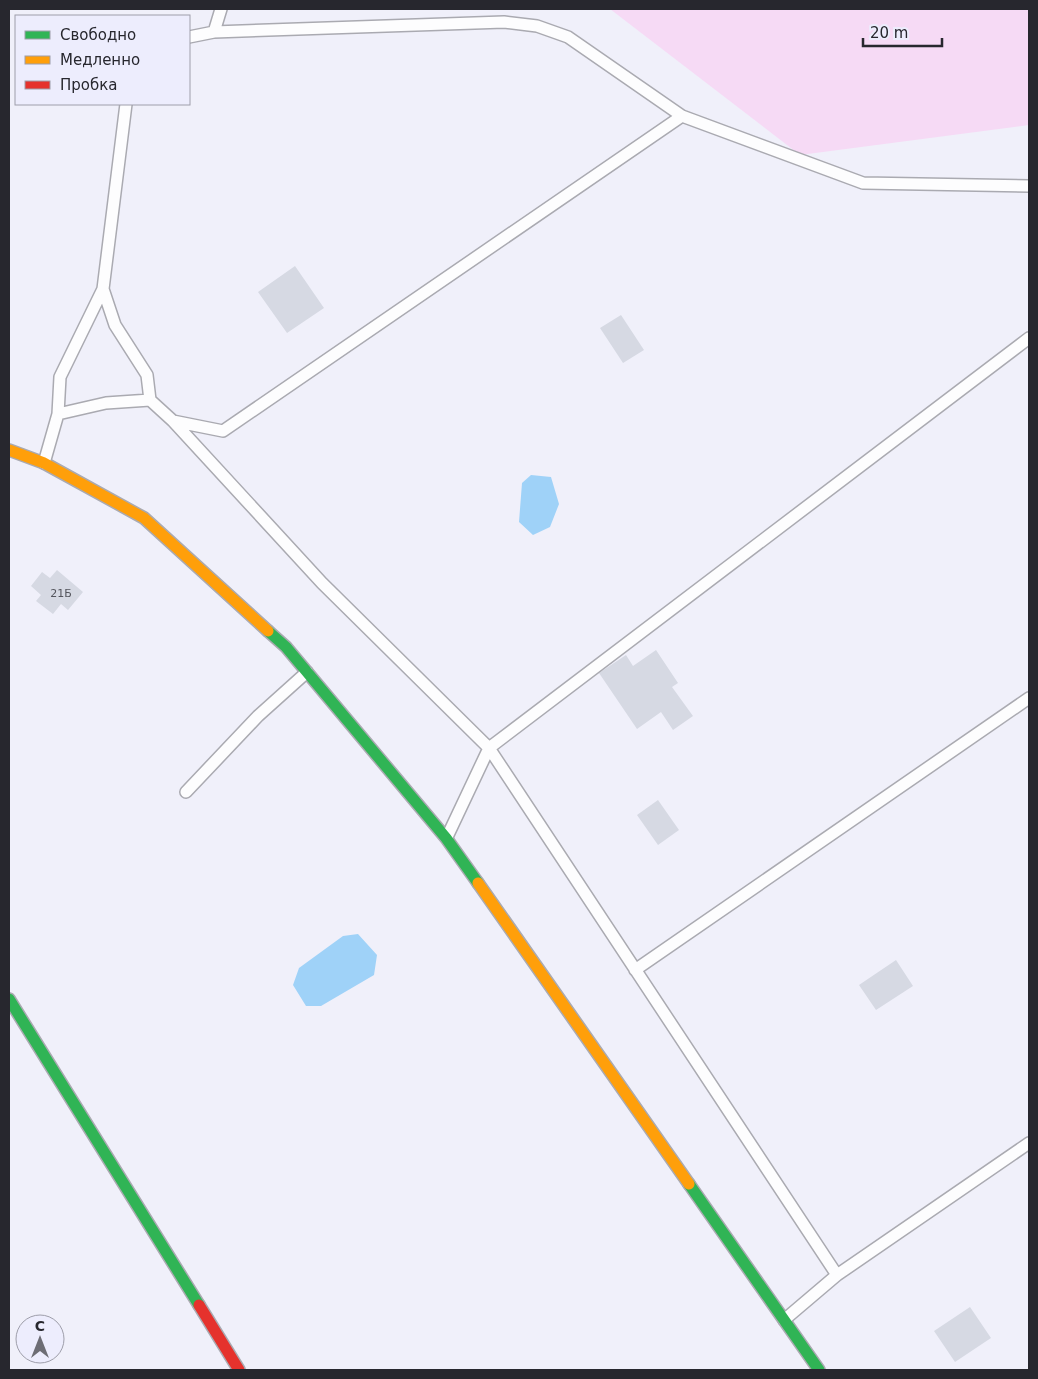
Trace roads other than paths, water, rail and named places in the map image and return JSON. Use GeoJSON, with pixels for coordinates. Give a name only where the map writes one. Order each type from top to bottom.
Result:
{"type":"FeatureCollection","features":[{"type":"Feature","properties":{"kind":"street"},"geometry":{"type":"LineString","coordinates":[[9,450],[44,463],[144,518],[286,647],[446,838],[819,1370]]}},
{"type":"Feature","properties":{"kind":"street"},"geometry":{"type":"LineString","coordinates":[[9,999],[239,1370]]}},
{"type":"Feature","properties":{"kind":"lane"},"geometry":{"type":"LineString","coordinates":[[214,32],[221,9]]}},
{"type":"Feature","properties":{"kind":"lane"},"geometry":{"type":"LineString","coordinates":[[190,37],[214,32],[504,22],[538,26],[568,37],[682,116],[863,183],[1029,186]]}},
{"type":"Feature","properties":{"kind":"lane"},"geometry":{"type":"LineString","coordinates":[[44,463],[58,414],[60,376],[104,289],[126,105]]}},
{"type":"Feature","properties":{"kind":"lane"},"geometry":{"type":"LineString","coordinates":[[173,421],[223,431],[682,116]]}},
{"type":"Feature","properties":{"kind":"lane"},"geometry":{"type":"LineString","coordinates":[[104,289],[115,325],[148,375],[150,400],[173,421],[322,583],[489,748],[837,1275]]}},
{"type":"Feature","properties":{"kind":"lane"},"geometry":{"type":"LineString","coordinates":[[446,838],[489,748],[1029,338]]}},
{"type":"Feature","properties":{"kind":"lane"},"geometry":{"type":"LineString","coordinates":[[58,414],[106,403],[150,400]]}},
{"type":"Feature","properties":{"kind":"lane"},"geometry":{"type":"LineString","coordinates":[[186,792],[258,716],[307,672]]}},
{"type":"Feature","properties":{"kind":"lane"},"geometry":{"type":"LineString","coordinates":[[635,970],[1029,698]]}},
{"type":"Feature","properties":{"kind":"lane"},"geometry":{"type":"LineString","coordinates":[[784,1320],[837,1275],[1029,1143]]}},
{"type":"Feature","properties":{"kind":"water"},"geometry":{"type":"Polygon","coordinates":[[[531,475],[551,477],[559,504],[550,527],[533,535],[519,522],[522,483],[531,475]]]}},
{"type":"Feature","properties":{"kind":"water"},"geometry":{"type":"Polygon","coordinates":[[[358,934],[377,955],[374,975],[321,1006],[306,1006],[293,985],[299,968],[343,936],[358,934]]]}}]}
